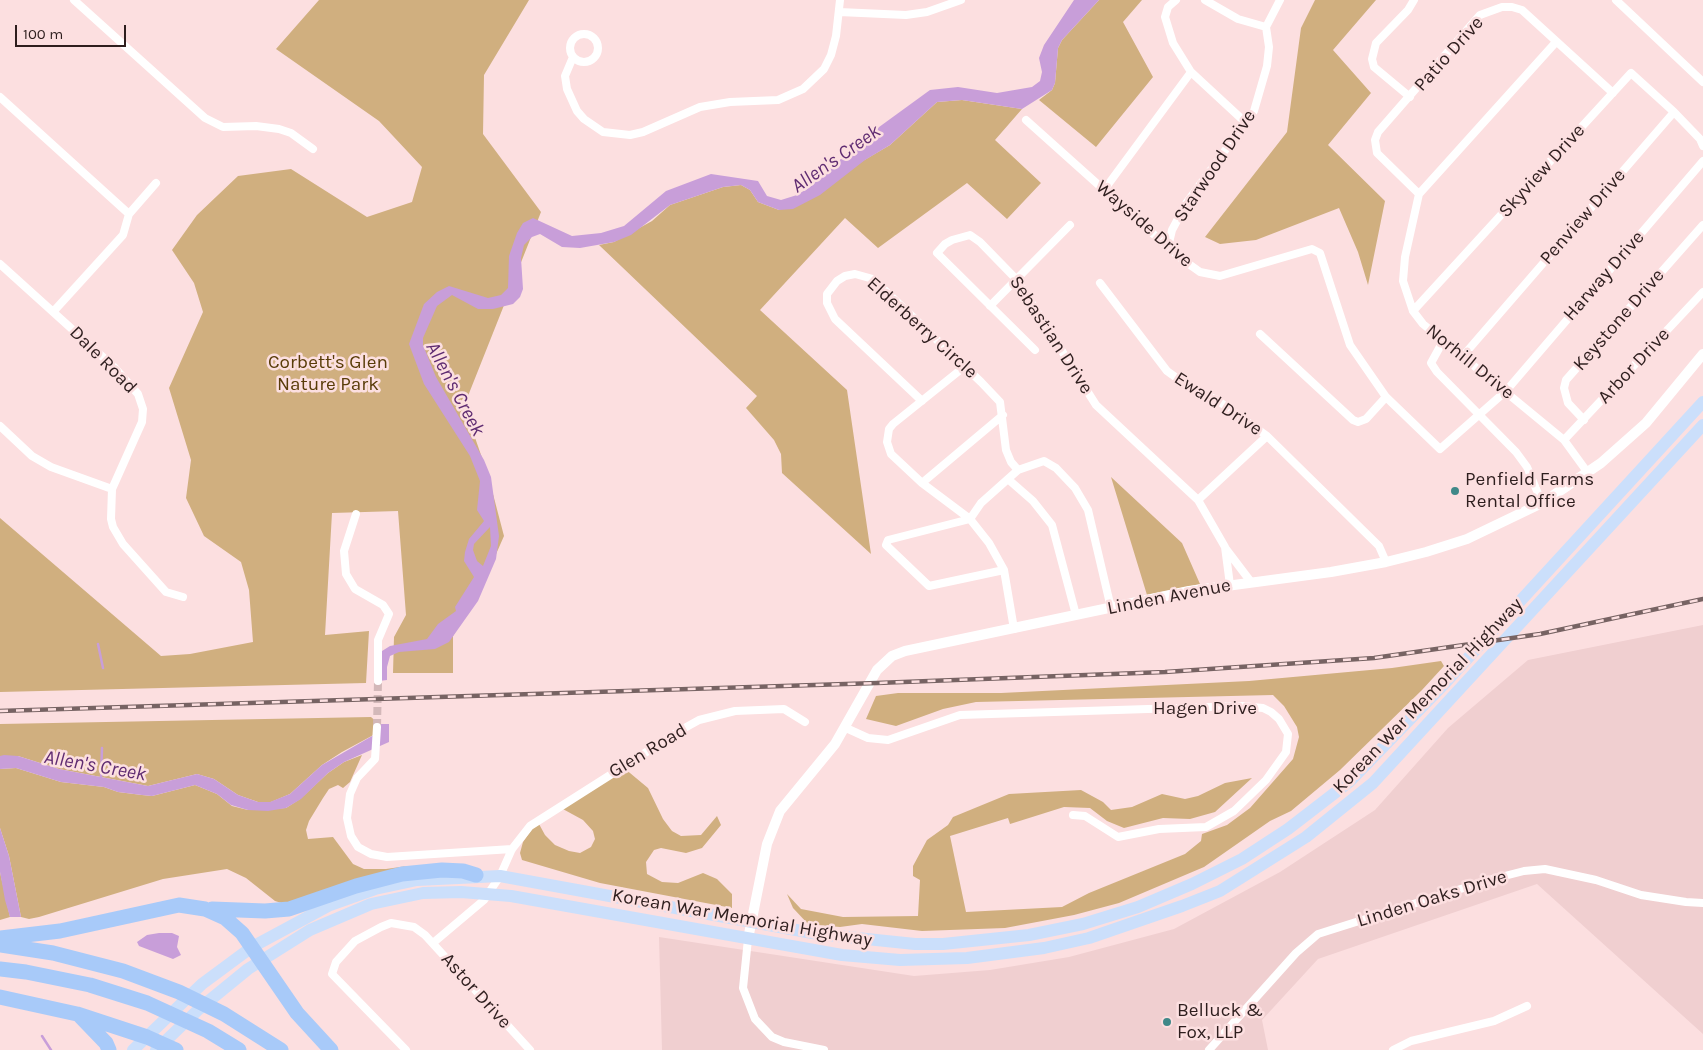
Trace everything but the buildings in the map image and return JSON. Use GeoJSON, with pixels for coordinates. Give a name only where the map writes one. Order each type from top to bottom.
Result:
{"type":"FeatureCollection","features":[{"type":"Feature","properties":{"kind":"highway"},"geometry":{"type":"LineString","coordinates":[[0,938],[60,931],[179,905],[205,909],[266,911],[289,909],[356,886],[402,874],[442,870],[463,871],[476,875]]}},
{"type":"Feature","properties":{"kind":"highway"},"geometry":{"type":"LineString","coordinates":[[205,909],[234,924],[296,1013],[331,1050]]}},
{"type":"Feature","properties":{"kind":"highway"},"geometry":{"type":"LineString","coordinates":[[0,945],[53,954],[123,972],[179,992],[224,1014],[281,1050]]}},
{"type":"Feature","properties":{"kind":"highway"},"geometry":{"type":"LineString","coordinates":[[0,969],[26,972],[90,985],[147,1003],[208,1031],[239,1050]]}},
{"type":"Feature","properties":{"kind":"highway"},"geometry":{"type":"LineString","coordinates":[[0,997],[77,1014],[147,1037],[165,1048]]}},
{"type":"Feature","properties":{"kind":"highway"},"geometry":{"type":"LineString","coordinates":[[77,1014],[106,1043],[109,1050]]}},
{"type":"Feature","properties":{"kind":"main road","name":"Korean War Memorial Highway"},"geometry":{"type":"LineString","coordinates":[[256,953],[330,905],[375,888],[418,880],[476,875],[500,876],[751,922],[863,940],[943,944],[1029,935],[1083,924],[1138,907],[1192,884],[1242,859],[1288,830],[1349,782],[1445,683],[1703,402]]}},
{"type":"Feature","properties":{"kind":"main road","name":"Korean War Memorial Highway"},"geometry":{"type":"LineString","coordinates":[[256,953],[371,904],[423,893],[511,896],[842,955],[874,959],[932,960],[976,958],[1044,948],[1089,938],[1138,923],[1220,891],[1306,838],[1373,783],[1703,425]]}},
{"type":"Feature","properties":{"kind":"main road"},"geometry":{"type":"LineString","coordinates":[[133,1050],[202,984],[256,953]]}},
{"type":"Feature","properties":{"kind":"main road"},"geometry":{"type":"LineString","coordinates":[[165,1048],[180,1027],[219,992],[256,953]]}},
{"type":"Feature","properties":{"kind":"street"},"geometry":{"type":"LineString","coordinates":[[74,0],[205,118],[223,127],[256,126],[279,129],[291,133],[313,149]]}},
{"type":"Feature","properties":{"kind":"street"},"geometry":{"type":"LineString","coordinates":[[573,57],[566,76],[566,89],[576,111],[588,123],[603,132],[630,135],[643,132],[700,107],[730,102],[778,100],[791,96],[814,81],[824,69],[831,56],[840,0]]}},
{"type":"Feature","properties":{"kind":"street"},"geometry":{"type":"LineString","coordinates":[[839,12],[906,15],[927,12],[961,0]]}},
{"type":"Feature","properties":{"kind":"street"},"geometry":{"type":"LineString","coordinates":[[1176,0],[1168,7],[1165,17],[1172,43],[1191,72],[1245,122]]}},
{"type":"Feature","properties":{"kind":"street"},"geometry":{"type":"LineString","coordinates":[[1205,0],[1238,20],[1266,27],[1280,0]]}},
{"type":"Feature","properties":{"kind":"street"},"geometry":{"type":"LineString","coordinates":[[1410,97],[1374,66],[1372,58],[1376,43],[1408,10],[1414,0]]}},
{"type":"Feature","properties":{"kind":"street"},"geometry":{"type":"LineString","coordinates":[[1616,0],[1703,82]]}},
{"type":"Feature","properties":{"kind":"street","name":"Patio Drive"},"geometry":{"type":"LineString","coordinates":[[1419,194],[1377,153],[1374,147],[1378,132],[1480,15],[1492,10],[1512,7],[1522,10],[1613,93]]}},
{"type":"Feature","properties":{"kind":"street","name":"Starwood Drive"},"geometry":{"type":"LineString","coordinates":[[1168,247],[1172,230],[1187,202],[1254,111],[1268,66],[1269,47],[1266,27]]}},
{"type":"Feature","properties":{"kind":"street","name":"Norhill Drive"},"geometry":{"type":"LineString","coordinates":[[1556,42],[1419,194],[1405,257],[1403,281],[1413,311],[1422,324],[1564,440],[1588,473]]}},
{"type":"Feature","properties":{"kind":"street"},"geometry":{"type":"LineString","coordinates":[[1104,190],[1191,72]]}},
{"type":"Feature","properties":{"kind":"street","name":"Skyview Drive"},"geometry":{"type":"LineString","coordinates":[[1413,311],[1631,73],[1674,112]]}},
{"type":"Feature","properties":{"kind":"street"},"geometry":{"type":"LineString","coordinates":[[0,97],[129,214]]}},
{"type":"Feature","properties":{"kind":"street"},"geometry":{"type":"LineString","coordinates":[[1674,112],[1700,138],[1703,146]]}},
{"type":"Feature","properties":{"kind":"street","name":"Penview Drive"},"geometry":{"type":"LineString","coordinates":[[1462,357],[1674,112]]}},
{"type":"Feature","properties":{"kind":"street","name":"Wayside Drive"},"geometry":{"type":"LineString","coordinates":[[1026,120],[1168,247],[1200,272],[1220,276],[1312,249],[1320,253],[1350,345],[1386,397],[1440,449],[1480,415]]}},
{"type":"Feature","properties":{"kind":"street","name":"Harway Drive"},"geometry":{"type":"LineString","coordinates":[[1480,415],[1506,391],[1703,161]]}},
{"type":"Feature","properties":{"kind":"street"},"geometry":{"type":"LineString","coordinates":[[53,312],[123,235],[129,214],[156,183]]}},
{"type":"Feature","properties":{"kind":"street","name":"Keystone Drive"},"geometry":{"type":"LineString","coordinates":[[1584,420],[1568,403],[1564,388],[1566,380],[1703,224]]}},
{"type":"Feature","properties":{"kind":"street"},"geometry":{"type":"LineString","coordinates":[[990,306],[1070,225]]}},
{"type":"Feature","properties":{"kind":"street","name":"Sebastian Drive"},"geometry":{"type":"LineString","coordinates":[[1035,350],[937,254],[945,244],[970,235],[980,242],[1017,280],[1096,405],[1198,500],[1225,548],[1251,582]]}},
{"type":"Feature","properties":{"kind":"street","name":"Dale Road"},"geometry":{"type":"LineString","coordinates":[[0,264],[114,367],[135,389],[141,399],[143,415],[140,431],[112,488],[111,518],[117,535],[166,592],[183,597]]}},
{"type":"Feature","properties":{"kind":"street","name":"Elderberry Circle"},"geometry":{"type":"LineString","coordinates":[[922,401],[835,319],[827,303],[827,294],[836,281],[845,276],[855,274],[873,279],[1000,402],[1006,450],[1011,462],[1018,470]]}},
{"type":"Feature","properties":{"kind":"street","name":"Ewald Drive"},"geometry":{"type":"LineString","coordinates":[[1100,282],[1168,371],[1186,385],[1217,400],[1267,436],[1379,546],[1386,562]]}},
{"type":"Feature","properties":{"kind":"street","name":"Arbor Drive"},"geometry":{"type":"LineString","coordinates":[[1564,440],[1703,292]]}},
{"type":"Feature","properties":{"kind":"street"},"geometry":{"type":"LineString","coordinates":[[1260,334],[1353,420],[1358,422],[1366,419],[1386,397]]}},
{"type":"Feature","properties":{"kind":"street"},"geometry":{"type":"LineString","coordinates":[[1442,342],[1431,363],[1516,452],[1527,467],[1542,503]]}},
{"type":"Feature","properties":{"kind":"street","name":"Linden Avenue"},"geometry":{"type":"LineString","coordinates":[[748,938],[764,858],[776,819],[790,797],[830,751],[846,728],[874,675],[885,660],[905,651],[1111,608],[1230,585],[1331,572],[1386,562],[1467,539],[1542,503],[1588,473],[1646,423],[1703,354]]}},
{"type":"Feature","properties":{"kind":"street"},"geometry":{"type":"LineString","coordinates":[[964,367],[892,424],[886,442],[891,454],[922,482],[970,519],[988,543],[1004,570],[1014,629]]}},
{"type":"Feature","properties":{"kind":"street"},"geometry":{"type":"LineString","coordinates":[[922,482],[1003,415]]}},
{"type":"Feature","properties":{"kind":"street"},"geometry":{"type":"LineString","coordinates":[[0,426],[32,456],[51,467],[112,488]]}},
{"type":"Feature","properties":{"kind":"street"},"geometry":{"type":"LineString","coordinates":[[1198,500],[1267,436]]}},
{"type":"Feature","properties":{"kind":"street"},"geometry":{"type":"LineString","coordinates":[[1004,570],[929,586],[886,545],[888,540],[970,519],[981,503],[1018,470],[1044,461],[1066,478],[1084,502],[1111,608]]}},
{"type":"Feature","properties":{"kind":"street"},"geometry":{"type":"LineString","coordinates":[[1009,480],[1052,524],[1076,615]]}},
{"type":"Feature","properties":{"kind":"street"},"geometry":{"type":"LineString","coordinates":[[356,514],[344,551],[346,574],[355,589],[383,605],[389,614],[378,640],[378,681]]}},
{"type":"Feature","properties":{"kind":"street","name":"Sebastian Drive"},"geometry":{"type":"LineString","coordinates":[[1225,548],[1230,585]]}},
{"type":"Feature","properties":{"kind":"street","name":"Hagen Drive"},"geometry":{"type":"LineString","coordinates":[[846,728],[868,738],[888,740],[960,715],[1242,706],[1263,708],[1272,712],[1284,726],[1288,742],[1281,761],[1242,804],[1206,827],[1159,829],[1118,837],[1085,816],[1073,815]]}},
{"type":"Feature","properties":{"kind":"street","name":"Glen Road"},"geometry":{"type":"LineString","coordinates":[[488,894],[500,876],[512,849],[522,835],[539,819],[699,720],[734,711],[784,709],[805,722]]}},
{"type":"Feature","properties":{"kind":"street"},"geometry":{"type":"LineString","coordinates":[[377,729],[376,754],[353,785],[347,818],[351,836],[364,852],[387,857],[512,849]]}},
{"type":"Feature","properties":{"kind":"street","name":"Linden Oaks Drive"},"geometry":{"type":"LineString","coordinates":[[1209,1050],[1296,953],[1318,934],[1489,880],[1524,871],[1545,869],[1596,880],[1641,895],[1703,903]]}},
{"type":"Feature","properties":{"kind":"street","name":"Astor Drive"},"geometry":{"type":"LineString","coordinates":[[488,894],[477,907],[433,943],[530,1050]]}},
{"type":"Feature","properties":{"kind":"street"},"geometry":{"type":"LineString","coordinates":[[406,1050],[332,974],[336,962],[344,951],[355,942],[381,927],[403,924],[414,927],[433,943]]}},
{"type":"Feature","properties":{"kind":"street"},"geometry":{"type":"LineString","coordinates":[[748,938],[743,988],[754,1018],[772,1037],[784,1042],[824,1050]]}},
{"type":"Feature","properties":{"kind":"street"},"geometry":{"type":"LineString","coordinates":[[1393,1050],[1411,1041],[1494,1021],[1527,1006]]}},
{"type":"Feature","properties":{"kind":"shaded area"},"geometry":{"type":"Polygon","coordinates":[[[1074,0],[1099,0],[1062,40],[1058,48],[1055,83],[1052,90],[1022,109],[962,100],[937,102],[890,145],[865,160],[820,195],[793,209],[779,210],[758,202],[750,190],[741,185],[723,187],[670,205],[631,235],[614,242],[580,248],[562,247],[540,234],[532,237],[524,245],[521,258],[523,289],[520,297],[513,304],[493,309],[478,309],[452,295],[437,306],[423,338],[423,345],[436,377],[484,460],[491,477],[499,536],[496,559],[478,601],[449,642],[435,649],[399,652],[390,656],[387,667],[387,680],[379,681],[382,651],[390,646],[427,639],[438,624],[456,611],[455,607],[474,577],[464,561],[469,539],[484,521],[477,510],[480,481],[470,456],[424,384],[409,344],[424,304],[437,292],[449,286],[488,298],[501,295],[508,288],[509,256],[517,233],[523,223],[533,218],[572,236],[601,233],[624,226],[666,191],[711,174],[758,181],[767,196],[781,200],[797,195],[810,187],[864,138],[930,90],[958,87],[997,93],[1032,87],[1040,81],[1042,72],[1039,58],[1044,45],[1074,0]],[[490,527],[474,544],[473,550],[477,561],[483,566],[491,546],[490,527]]]}},
{"type":"Feature","properties":{"kind":"shaded area"},"geometry":{"type":"Polygon","coordinates":[[[1703,625],[1703,1034],[1537,884],[1318,959],[1262,1020],[1268,1050],[662,1050],[659,937],[914,976],[990,970],[1069,957],[1174,929],[1280,872],[1375,810],[1448,728],[1528,660],[1703,625]]]}},
{"type":"Feature","properties":{"kind":"shaded area"},"geometry":{"type":"Polygon","coordinates":[[[379,724],[389,724],[389,742],[344,762],[328,773],[301,799],[286,808],[268,811],[248,810],[231,805],[217,794],[195,785],[152,796],[118,792],[104,787],[61,782],[16,768],[0,769],[0,756],[4,755],[18,756],[59,769],[148,786],[197,774],[214,779],[238,795],[258,802],[270,802],[290,794],[322,765],[379,732],[379,724]]]}},
{"type":"Feature","properties":{"kind":"shaded area"},"geometry":{"type":"Polygon","coordinates":[[[0,828],[9,856],[21,917],[10,917],[5,900],[0,872],[0,828]]]}},
{"type":"Feature","properties":{"kind":"shaded area"},"geometry":{"type":"Polygon","coordinates":[[[172,933],[179,936],[177,947],[181,955],[173,959],[139,946],[137,942],[147,935],[172,933]]]}},
{"type":"Feature","properties":{"kind":"green space","name":"Corbett's Glen Nature Park"},"geometry":{"type":"Polygon","coordinates":[[[319,0],[529,0],[484,75],[483,134],[541,212],[464,406],[488,475],[504,536],[482,586],[453,636],[453,673],[393,673],[394,637],[406,615],[398,511],[332,513],[325,635],[369,631],[366,683],[0,692],[0,518],[161,656],[190,654],[253,642],[249,590],[241,562],[204,536],[186,498],[191,460],[169,388],[203,312],[194,283],[172,250],[197,215],[238,176],[291,169],[367,217],[412,202],[422,167],[379,121],[276,49],[319,0]]]}},
{"type":"Feature","properties":{"kind":"green space"},"geometry":{"type":"Polygon","coordinates":[[[1099,0],[1142,0],[1123,22],[1153,77],[1096,147],[1039,100],[1052,90],[1055,83],[1058,48],[1062,40],[1099,0]]]}},
{"type":"Feature","properties":{"kind":"green space"},"geometry":{"type":"Polygon","coordinates":[[[1315,0],[1376,0],[1333,50],[1371,93],[1328,145],[1385,201],[1368,285],[1358,252],[1339,208],[1256,240],[1220,244],[1205,237],[1287,132],[1301,28],[1315,0]]]}},
{"type":"Feature","properties":{"kind":"green space"},"geometry":{"type":"Polygon","coordinates":[[[962,100],[1022,109],[995,140],[1041,183],[1007,219],[967,183],[878,248],[845,218],[760,310],[847,390],[871,554],[782,473],[781,454],[774,440],[746,408],[757,396],[599,245],[614,242],[652,221],[670,205],[723,187],[741,185],[750,190],[758,202],[779,210],[890,145],[937,102],[962,100]]]}},
{"type":"Feature","properties":{"kind":"green space"},"geometry":{"type":"Polygon","coordinates":[[[1111,477],[1182,543],[1200,584],[1147,595],[1111,477]]]}},
{"type":"Feature","properties":{"kind":"green space"},"geometry":{"type":"Polygon","coordinates":[[[1441,661],[1444,666],[1422,690],[1340,770],[1291,811],[1270,821],[1204,867],[1119,903],[1074,915],[1005,928],[922,931],[862,924],[840,927],[808,924],[793,908],[787,894],[801,909],[843,917],[918,916],[920,880],[913,876],[913,866],[927,840],[948,825],[953,817],[1009,794],[1081,790],[1103,802],[1111,810],[1132,807],[1162,794],[1185,799],[1198,796],[1225,783],[1252,778],[1215,812],[1190,819],[1163,818],[1124,828],[1107,821],[1090,808],[1064,807],[1010,824],[1008,818],[950,836],[966,912],[1062,907],[1089,893],[1185,854],[1201,841],[1202,834],[1227,825],[1250,808],[1293,759],[1299,737],[1297,727],[1284,706],[1273,695],[976,702],[943,709],[896,726],[866,719],[876,696],[898,693],[1001,693],[1249,681],[1392,668],[1441,661]]]}},
{"type":"Feature","properties":{"kind":"green space"},"geometry":{"type":"Polygon","coordinates":[[[371,717],[379,724],[379,732],[322,765],[290,794],[271,802],[258,802],[238,795],[214,779],[197,774],[148,786],[59,769],[18,756],[0,756],[0,724],[371,717]]]}},
{"type":"Feature","properties":{"kind":"green space"},"geometry":{"type":"Polygon","coordinates":[[[362,755],[350,782],[343,788],[338,785],[329,789],[323,798],[309,821],[306,830],[308,839],[333,837],[353,864],[364,869],[386,869],[407,866],[288,905],[275,901],[246,878],[227,869],[163,879],[39,917],[29,919],[21,917],[9,856],[0,828],[0,769],[16,768],[61,782],[104,787],[118,792],[152,796],[195,785],[217,794],[232,806],[248,810],[286,808],[300,799],[328,773],[344,762],[362,755]]]}},
{"type":"Feature","properties":{"kind":"green space"},"geometry":{"type":"Polygon","coordinates":[[[624,768],[648,788],[663,819],[672,831],[681,836],[701,835],[717,816],[721,825],[702,848],[686,853],[661,848],[654,850],[646,862],[647,874],[662,882],[678,883],[703,873],[717,879],[732,894],[732,908],[600,883],[522,860],[520,853],[523,842],[532,829],[539,824],[545,835],[555,845],[580,853],[591,847],[595,839],[593,831],[583,820],[561,808],[624,768]]]}},
{"type":"Feature","properties":{"kind":"green space"},"geometry":{"type":"Polygon","coordinates":[[[0,872],[10,917],[0,920],[0,872]]]}},
{"type":"Feature","properties":{"kind":"waterway"},"geometry":{"type":"LineString","coordinates":[[98,644],[103,668]]}},
{"type":"Feature","properties":{"kind":"waterway"},"geometry":{"type":"LineString","coordinates":[[101,779],[102,748]]}},
{"type":"Feature","properties":{"kind":"waterway","name":"Allen's Creek"},"geometry":{"type":"LineString","coordinates":[[42,1036],[51,1050]]}},
{"type":"Feature","properties":{"kind":"tunnel"},"geometry":{"type":"LineString","coordinates":[[377,727],[378,681]]}},
{"type":"Feature","properties":{"kind":"railway"},"geometry":{"type":"LineString","coordinates":[[0,711],[1165,672],[1374,658],[1540,634],[1703,599]]}},
{"type":"Feature","properties":{"kind":"place","name":"Penfield Farms Rental Office"},"geometry":{"type":"Point","coordinates":[1455,491]}},
{"type":"Feature","properties":{"kind":"place","name":"Belluck & Fox, LLP"},"geometry":{"type":"Point","coordinates":[1167,1022]}}]}
